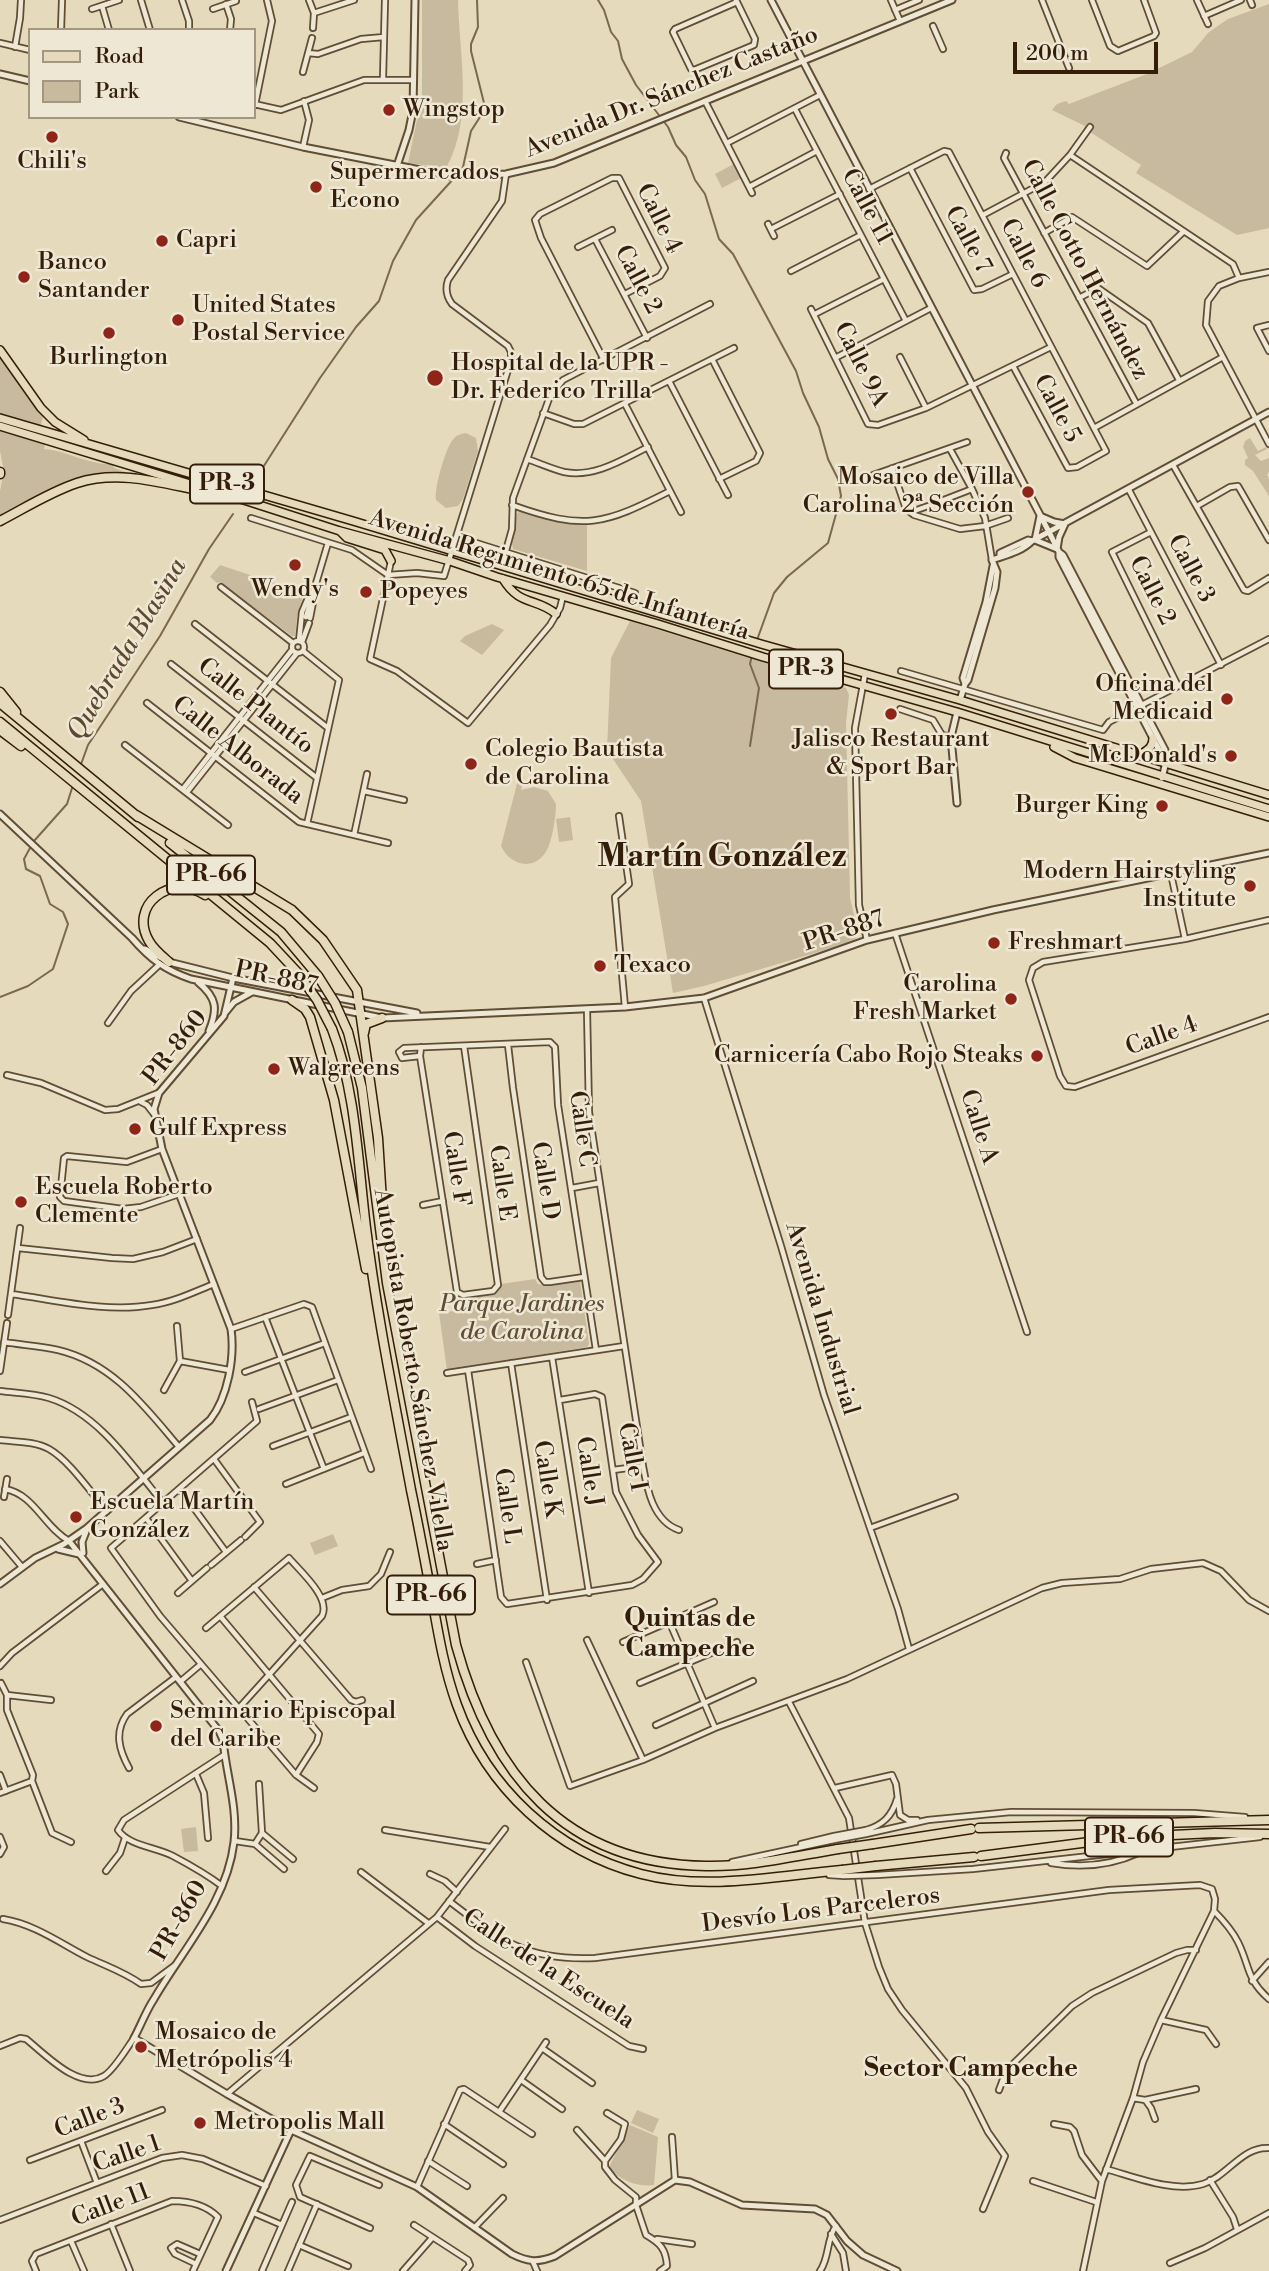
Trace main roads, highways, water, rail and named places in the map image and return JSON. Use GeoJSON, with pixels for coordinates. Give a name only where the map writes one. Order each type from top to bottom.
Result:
{"type":"FeatureCollection","features":[{"type":"Feature","properties":{"kind":"highway"},"geometry":{"type":"LineString","coordinates":[[0,521],[78,483],[117,477],[156,481],[226,495]]}},
{"type":"Feature","properties":{"kind":"highway"},"geometry":{"type":"LineString","coordinates":[[0,527],[27,507]]}},
{"type":"Feature","properties":{"kind":"highway"},"geometry":{"type":"LineString","coordinates":[[0,692],[24,723]]}},
{"type":"Feature","properties":{"kind":"highway"},"geometry":{"type":"LineString","coordinates":[[0,701],[24,723]]}},
{"type":"Feature","properties":{"kind":"highway","name":"Autopista Roberto Sánchez Vilella"},"geometry":{"type":"LineString","coordinates":[[0,722],[270,943],[298,973],[317,1000],[332,1030],[346,1078],[370,1264],[445,1662],[456,1703],[470,1736],[498,1780],[533,1818],[561,1839],[593,1857],[627,1870],[661,1878],[706,1881],[877,1870],[1128,1837],[1214,1833],[1269,1835]]}},
{"type":"Feature","properties":{"kind":"highway","name":"Autopista Roberto Sánchez Vilella"},"geometry":{"type":"LineString","coordinates":[[24,723],[281,932],[318,976],[335,1003],[348,1032],[360,1073],[385,1263],[456,1646],[468,1689],[485,1729],[518,1780],[546,1809],[564,1823],[612,1848],[643,1859],[709,1867],[975,1828],[1269,1819]]}},
{"type":"Feature","properties":{"kind":"highway"},"geometry":{"type":"LineString","coordinates":[[0,730],[39,760],[53,765]]}},
{"type":"Feature","properties":{"kind":"highway"},"geometry":{"type":"LineString","coordinates":[[136,815],[302,918],[323,940],[357,989],[382,1178],[385,1263]]}},
{"type":"Feature","properties":{"kind":"highway"},"geometry":{"type":"LineString","coordinates":[[164,963],[146,933],[145,918],[153,900],[167,889],[184,887],[195,889],[219,902]]}},
{"type":"Feature","properties":{"kind":"highway"},"geometry":{"type":"LineString","coordinates":[[292,1000],[305,1009],[310,1017],[328,1076],[376,1324],[384,1345]]}},
{"type":"Feature","properties":{"kind":"highway"},"geometry":{"type":"LineString","coordinates":[[364,1036],[366,1024],[382,1017]]}},
{"type":"Feature","properties":{"kind":"main road"},"geometry":{"type":"LineString","coordinates":[[0,350],[41,408],[63,428],[93,446]]}},
{"type":"Feature","properties":{"kind":"main road","name":"Avenida Regimiento 65 de Infantería"},"geometry":{"type":"LineString","coordinates":[[0,418],[761,644],[1140,754],[1165,758],[1268,794]]}},
{"type":"Feature","properties":{"kind":"main road","name":"Avenida Regimiento 65 de Infantería"},"geometry":{"type":"LineString","coordinates":[[0,426],[340,531],[450,561],[763,657],[957,712],[1041,740],[1075,758],[1161,781]]}},
{"type":"Feature","properties":{"kind":"main road"},"geometry":{"type":"LineString","coordinates":[[340,531],[347,538],[385,550],[391,561]]}},
{"type":"Feature","properties":{"kind":"main road"},"geometry":{"type":"LineString","coordinates":[[503,579],[510,592],[518,598],[550,609],[556,614]]}},
{"type":"Feature","properties":{"kind":"main road"},"geometry":{"type":"LineString","coordinates":[[1140,754],[1150,748],[1153,738]]}},
{"type":"Feature","properties":{"kind":"main road"},"geometry":{"type":"LineString","coordinates":[[1161,781],[1269,810]]}},
{"type":"Feature","properties":{"kind":"main road"},"geometry":{"type":"LineString","coordinates":[[1161,781],[1269,817]]}},
{"type":"Feature","properties":{"kind":"waterway","name":"Quebrada Blasina"},"geometry":{"type":"LineString","coordinates":[[459,172],[463,167],[471,131],[480,117],[484,103],[471,51],[478,27],[477,0]]}},
{"type":"Feature","properties":{"kind":"waterway"},"geometry":{"type":"LineString","coordinates":[[598,0],[611,32],[618,41],[622,59],[636,85],[668,127],[676,145],[686,157],[695,180],[705,194],[719,239],[733,254],[796,371],[838,479],[841,496],[828,543],[787,577],[774,593],[757,640]]}},
{"type":"Feature","properties":{"kind":"waterway","name":"Quebrada Blasina"},"geometry":{"type":"LineString","coordinates":[[253,483],[320,378],[356,327],[379,301],[393,261],[416,220],[455,177]]}},
{"type":"Feature","properties":{"kind":"waterway","name":"Quebrada Blasina"},"geometry":{"type":"LineString","coordinates":[[80,767],[88,745],[160,636],[209,549],[233,514]]}},
{"type":"Feature","properties":{"kind":"waterway"},"geometry":{"type":"LineString","coordinates":[[750,746],[759,688],[750,664],[752,655]]}},
{"type":"Feature","properties":{"kind":"waterway","name":"Quebrada Blasina"},"geometry":{"type":"LineString","coordinates":[[34,841],[67,804],[73,785]]}},
{"type":"Feature","properties":{"kind":"waterway","name":"Quebrada Blasina"},"geometry":{"type":"LineString","coordinates":[[0,997],[28,986],[53,969],[68,924],[63,912],[50,904],[40,876],[26,869],[24,859],[30,848]]}},
{"type":"Feature","properties":{"kind":"place","name":"Wingstop"},"geometry":{"type":"Point","coordinates":[389,110]}},
{"type":"Feature","properties":{"kind":"place","name":"Chili's"},"geometry":{"type":"Point","coordinates":[52,137]}},
{"type":"Feature","properties":{"kind":"place","name":"Supermercados Econo"},"geometry":{"type":"Point","coordinates":[316,187]}},
{"type":"Feature","properties":{"kind":"place","name":"Capri"},"geometry":{"type":"Point","coordinates":[162,241]}},
{"type":"Feature","properties":{"kind":"place","name":"Banco Santander"},"geometry":{"type":"Point","coordinates":[24,277]}},
{"type":"Feature","properties":{"kind":"place","name":"United States Postal Service"},"geometry":{"type":"Point","coordinates":[178,320]}},
{"type":"Feature","properties":{"kind":"place","name":"Burlington"},"geometry":{"type":"Point","coordinates":[109,333]}},
{"type":"Feature","properties":{"kind":"place","name":"Hospital de la UPR - Dr. Federico Trilla"},"geometry":{"type":"Point","coordinates":[435,378]}},
{"type":"Feature","properties":{"kind":"place","name":"Mosaico de Villa Carolina 2ª Sección"},"geometry":{"type":"Point","coordinates":[1028,492]}},
{"type":"Feature","properties":{"kind":"place","name":"Wendy's"},"geometry":{"type":"Point","coordinates":[295,565]}},
{"type":"Feature","properties":{"kind":"place","name":"Popeyes"},"geometry":{"type":"Point","coordinates":[366,592]}},
{"type":"Feature","properties":{"kind":"place","name":"Oficina del Medicaid"},"geometry":{"type":"Point","coordinates":[1227,699]}},
{"type":"Feature","properties":{"kind":"place","name":"Jalisco Restaurant & Sport Bar"},"geometry":{"type":"Point","coordinates":[891,714]}},
{"type":"Feature","properties":{"kind":"place","name":"McDonald's"},"geometry":{"type":"Point","coordinates":[1231,756]}},
{"type":"Feature","properties":{"kind":"place","name":"Colegio Bautista de Carolina"},"geometry":{"type":"Point","coordinates":[471,764]}},
{"type":"Feature","properties":{"kind":"place","name":"Burger King"},"geometry":{"type":"Point","coordinates":[1162,806]}},
{"type":"Feature","properties":{"kind":"place","name":"Modern Hairstyling Institute"},"geometry":{"type":"Point","coordinates":[1250,886]}},
{"type":"Feature","properties":{"kind":"place","name":"Freshmart"},"geometry":{"type":"Point","coordinates":[994,943]}},
{"type":"Feature","properties":{"kind":"place","name":"Texaco"},"geometry":{"type":"Point","coordinates":[600,966]}},
{"type":"Feature","properties":{"kind":"place","name":"Carolina Fresh Market"},"geometry":{"type":"Point","coordinates":[1011,999]}},
{"type":"Feature","properties":{"kind":"place","name":"Carnicería Cabo Rojo Steaks"},"geometry":{"type":"Point","coordinates":[1037,1056]}},
{"type":"Feature","properties":{"kind":"place","name":"Walgreens"},"geometry":{"type":"Point","coordinates":[274,1069]}},
{"type":"Feature","properties":{"kind":"place","name":"Gulf Express"},"geometry":{"type":"Point","coordinates":[135,1129]}},
{"type":"Feature","properties":{"kind":"place","name":"Escuela Roberto Clemente"},"geometry":{"type":"Point","coordinates":[21,1202]}},
{"type":"Feature","properties":{"kind":"place","name":"Escuela Martín González"},"geometry":{"type":"Point","coordinates":[76,1517]}},
{"type":"Feature","properties":{"kind":"place","name":"Seminario Episcopal del Caribe"},"geometry":{"type":"Point","coordinates":[156,1726]}},
{"type":"Feature","properties":{"kind":"place","name":"Mosaico de Metrópolis 4"},"geometry":{"type":"Point","coordinates":[141,2047]}},
{"type":"Feature","properties":{"kind":"place","name":"Metropolis Mall"},"geometry":{"type":"Point","coordinates":[200,2123]}},
{"type":"Feature","properties":{"kind":"district","name":"Martín González"},"geometry":{"type":"Point","coordinates":[722,858]}},
{"type":"Feature","properties":{"kind":"district","name":"Quintas de Campeche"},"geometry":{"type":"Point","coordinates":[690,1635]}},
{"type":"Feature","properties":{"kind":"district","name":"Sector Campeche"},"geometry":{"type":"Point","coordinates":[971,2070]}},
{"type":"Feature","properties":{"kind":"park label","name":"Parque Jardines de Carolina"},"geometry":{"type":"Point","coordinates":[522,1319]}}]}
